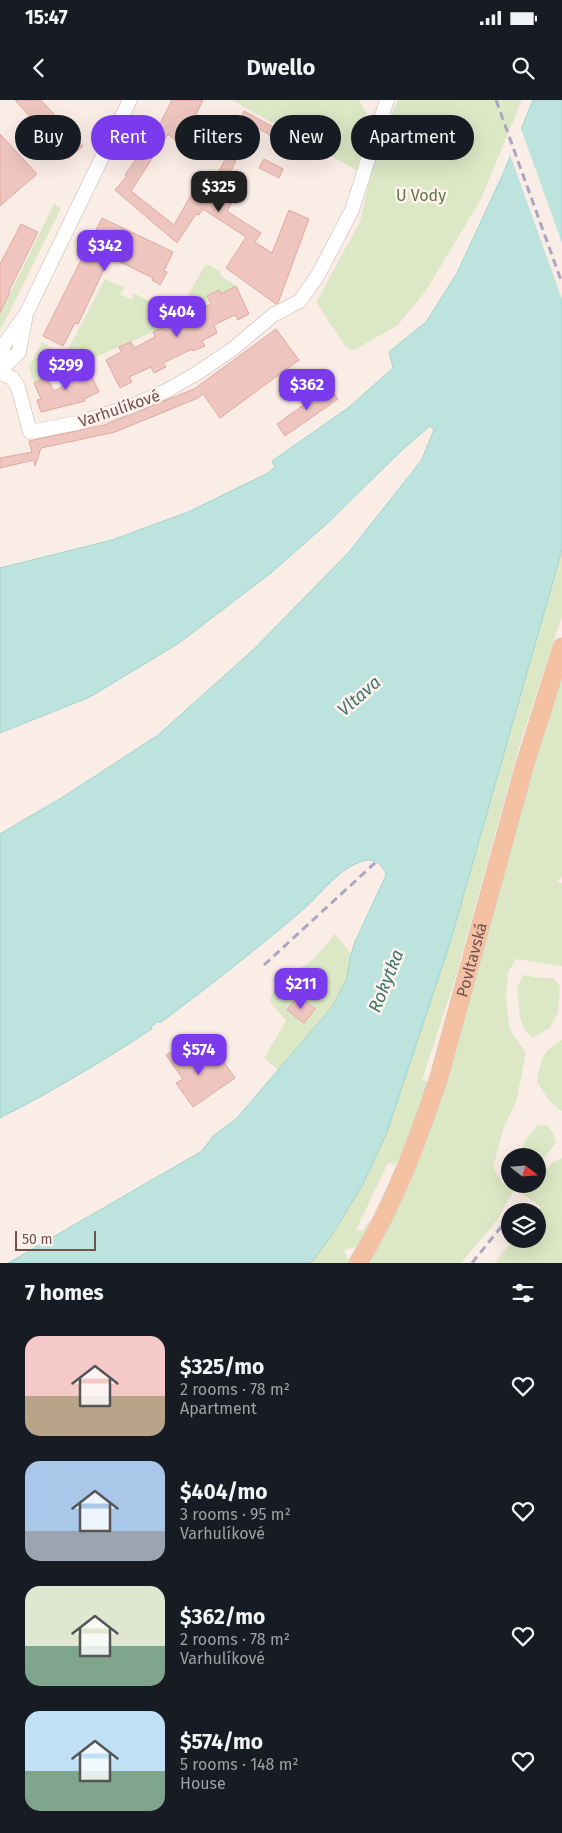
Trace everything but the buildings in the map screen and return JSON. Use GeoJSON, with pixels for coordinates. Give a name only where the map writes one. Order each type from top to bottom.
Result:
{"type":"FeatureCollection","features":[{"type":"Feature","properties":{"kind":"main road","name":"Povltavská"},"geometry":{"type":"LineString","coordinates":[[358,1263],[392,1202],[424,1123],[525,764],[562,648]]}},
{"type":"Feature","properties":{"kind":"street"},"geometry":{"type":"LineString","coordinates":[[0,364],[4,345],[26,314],[130,100]]}},
{"type":"Feature","properties":{"kind":"street","name":"Varhulíkové"},"geometry":{"type":"LineString","coordinates":[[0,372],[12,378],[18,387],[30,432],[77,423],[129,407],[166,391],[199,372],[234,348],[273,314],[300,301],[318,275],[352,210],[383,101]]}},
{"type":"Feature","properties":{"kind":"street"},"geometry":{"type":"LineString","coordinates":[[0,372],[18,352],[26,314]]}},
{"type":"Feature","properties":{"kind":"green space"},"geometry":{"type":"Polygon","coordinates":[[[232,100],[358,100],[367,115],[351,115],[351,160],[359,160],[356,170],[338,160],[341,160],[341,115],[270,115],[270,121],[232,100]]]}},
{"type":"Feature","properties":{"kind":"green space","name":"U Vody"},"geometry":{"type":"Polygon","coordinates":[[[398,100],[522,100],[480,201],[425,292],[398,325],[354,350],[345,346],[316,302],[360,222],[375,160],[474,160],[474,115],[391,115],[398,100]]]}},
{"type":"Feature","properties":{"kind":"green space"},"geometry":{"type":"Polygon","coordinates":[[[54,204],[61,208],[0,331],[0,314],[54,204]]]}},
{"type":"Feature","properties":{"kind":"green space"},"geometry":{"type":"Polygon","coordinates":[[[206,264],[221,272],[220,275],[236,286],[225,292],[225,294],[208,296],[205,307],[131,342],[34,383],[29,367],[42,342],[65,355],[105,279],[125,288],[120,294],[132,300],[133,293],[177,314],[206,264]]]}},
{"type":"Feature","properties":{"kind":"green space"},"geometry":{"type":"Polygon","coordinates":[[[562,550],[562,616],[519,747],[456,976],[422,1080],[429,1082],[412,1133],[394,1167],[393,1164],[388,1163],[356,1230],[363,1231],[370,1219],[364,1238],[359,1246],[344,1250],[347,1258],[350,1260],[349,1263],[311,1263],[332,1235],[490,799],[562,550]]]}},
{"type":"Feature","properties":{"kind":"green space"},"geometry":{"type":"Polygon","coordinates":[[[562,675],[562,877],[556,882],[562,883],[562,966],[516,959],[508,972],[506,1000],[510,1030],[526,1053],[516,1102],[504,1127],[493,1167],[501,1181],[501,1193],[512,1193],[507,1203],[501,1203],[501,1213],[497,1220],[461,1263],[368,1263],[382,1241],[439,1100],[485,941],[526,782],[562,675]]]}},
{"type":"Feature","properties":{"kind":"green space"},"geometry":{"type":"Polygon","coordinates":[[[335,934],[351,954],[347,978],[332,1007],[278,1070],[264,1058],[286,1021],[270,1001],[281,982],[311,961],[335,934]],[[296,999],[287,1010],[304,1023],[315,1009],[304,1000],[302,1003],[296,999]]]}},
{"type":"Feature","properties":{"kind":"green space"},"geometry":{"type":"Polygon","coordinates":[[[523,975],[553,978],[560,986],[558,1012],[550,1028],[532,1038],[524,1029],[520,1017],[517,988],[523,975]]]}},
{"type":"Feature","properties":{"kind":"green space"},"geometry":{"type":"Polygon","coordinates":[[[562,1040],[561,1111],[548,1099],[537,1082],[543,1057],[550,1048],[562,1040]]]}},
{"type":"Feature","properties":{"kind":"green space"},"geometry":{"type":"Polygon","coordinates":[[[546,1125],[553,1133],[556,1143],[546,1155],[546,1148],[522,1148],[536,1126],[546,1125]]]}},
{"type":"Feature","properties":{"kind":"green space"},"geometry":{"type":"Polygon","coordinates":[[[562,1158],[562,1263],[494,1263],[506,1248],[546,1248],[546,1203],[536,1203],[522,1193],[546,1193],[546,1170],[552,1163],[562,1158]]]}},
{"type":"Feature","properties":{"kind":"water"},"geometry":{"type":"Polygon","coordinates":[[[533,100],[562,100],[562,550],[449,946],[387,1132],[363,1184],[332,1235],[311,1263],[8,1263],[202,1151],[213,1136],[236,1119],[332,1007],[347,978],[355,942],[386,875],[378,863],[371,860],[363,861],[345,870],[281,928],[178,1010],[160,1023],[158,1021],[151,1027],[152,1029],[78,1075],[0,1118],[0,834],[66,795],[158,735],[254,649],[348,553],[421,461],[434,430],[430,426],[402,450],[331,520],[271,573],[179,643],[90,697],[0,733],[0,568],[112,540],[188,512],[268,473],[275,467],[272,461],[348,408],[393,368],[389,352],[426,322],[457,273],[503,174],[533,100]]]}},
{"type":"Feature","properties":{"kind":"pier"},"geometry":{"type":"Polygon","coordinates":[[[520,126],[562,243],[562,299],[509,152],[520,126]]]}},
{"type":"Feature","properties":{"kind":"railway"},"geometry":{"type":"LineString","coordinates":[[496,100],[562,283]]}},
{"type":"Feature","properties":{"kind":"railway"},"geometry":{"type":"LineString","coordinates":[[264,965],[376,862]]}},
{"type":"Feature","properties":{"kind":"railway"},"geometry":{"type":"LineString","coordinates":[[472,1263],[501,1227]]}},
{"type":"Feature","properties":{"kind":"water label","name":"Vltava"},"geometry":{"type":"Point","coordinates":[359,696]}},
{"type":"Feature","properties":{"kind":"water label","name":"Rokytka"},"geometry":{"type":"Point","coordinates":[386,981]}}]}
